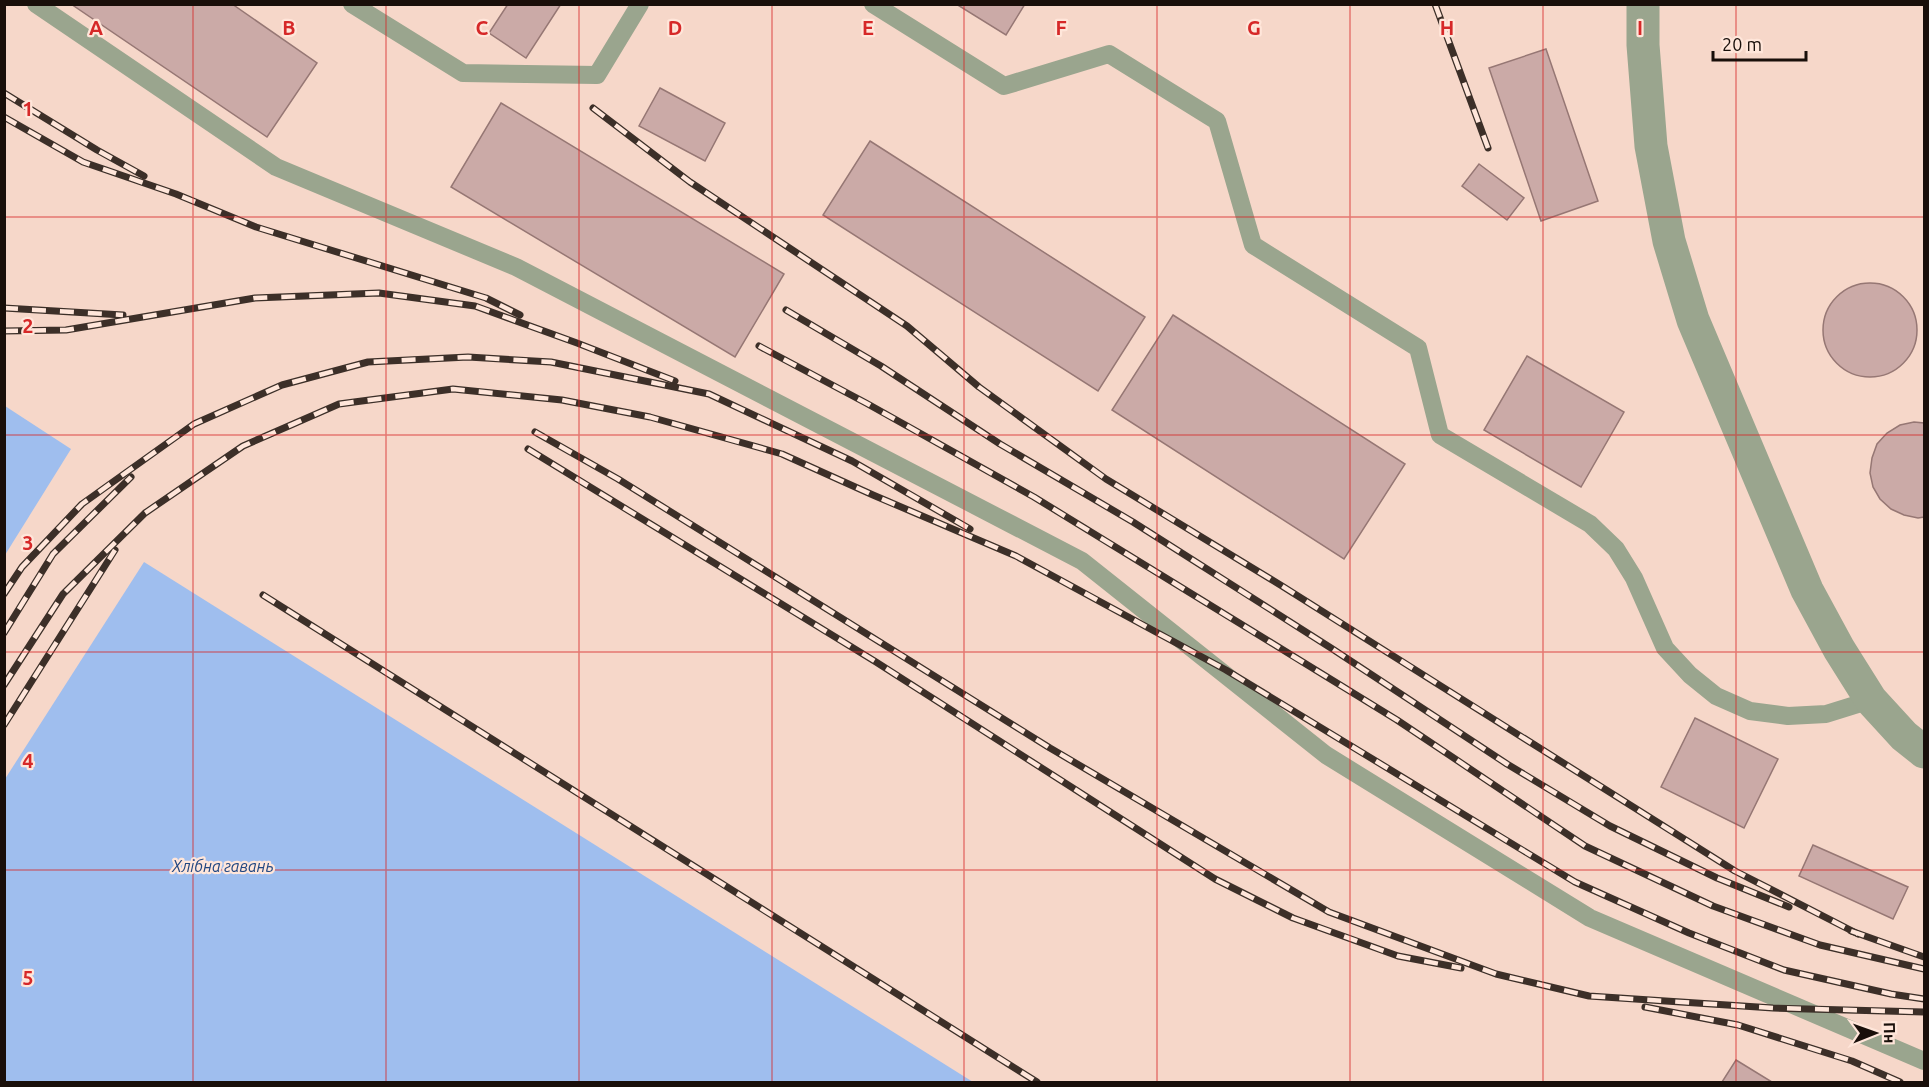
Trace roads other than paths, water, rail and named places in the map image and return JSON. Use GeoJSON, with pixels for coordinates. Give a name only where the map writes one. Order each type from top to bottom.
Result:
{"type":"FeatureCollection","features":[{"type":"Feature","properties":{"kind":"street"},"geometry":{"type":"LineString","coordinates":[[1643,4],[1643,45],[1651,146],[1669,240],[1693,320],[1808,590],[1839,650],[1871,700],[1904,736],[1924,752]]}},
{"type":"Feature","properties":{"kind":"lane"},"geometry":{"type":"LineString","coordinates":[[36,4],[276,167],[516,267],[1082,561],[1326,756],[1590,918],[1924,1061]]}},
{"type":"Feature","properties":{"kind":"lane"},"geometry":{"type":"LineString","coordinates":[[352,4],[463,73],[597,75],[640,4]]}},
{"type":"Feature","properties":{"kind":"lane"},"geometry":{"type":"LineString","coordinates":[[873,4],[1004,86],[1109,54],[1217,121],[1253,245],[1418,348],[1440,435],[1590,524],[1616,549],[1634,578],[1665,648],[1689,675],[1716,696],[1750,711],[1788,716],[1826,714],[1871,700]]}},
{"type":"Feature","properties":{"kind":"water"},"geometry":{"type":"Polygon","coordinates":[[[5,406],[71,449],[5,555],[5,406]]]}},
{"type":"Feature","properties":{"kind":"water","name":"Хлібна гавань"},"geometry":{"type":"Polygon","coordinates":[[[144,562],[973,1082],[5,1082],[5,779],[144,562]]]}},
{"type":"Feature","properties":{"kind":"railway"},"geometry":{"type":"LineString","coordinates":[[1435,4],[1488,148]]}},
{"type":"Feature","properties":{"kind":"railway"},"geometry":{"type":"LineString","coordinates":[[4,93],[144,176]]}},
{"type":"Feature","properties":{"kind":"railway"},"geometry":{"type":"LineString","coordinates":[[593,108],[690,182],[907,326],[979,387],[1106,479],[1282,586],[1735,871],[1858,934]]}},
{"type":"Feature","properties":{"kind":"railway"},"geometry":{"type":"LineString","coordinates":[[4,117],[83,162],[176,194],[256,227],[486,298],[520,315]]}},
{"type":"Feature","properties":{"kind":"railway"},"geometry":{"type":"LineString","coordinates":[[4,331],[66,330],[255,298],[379,293],[475,306],[675,381]]}},
{"type":"Feature","properties":{"kind":"railway"},"geometry":{"type":"LineString","coordinates":[[4,308],[123,315]]}},
{"type":"Feature","properties":{"kind":"railway"},"geometry":{"type":"LineString","coordinates":[[786,310],[881,366],[1000,444],[1133,522],[1507,764],[1610,826],[1717,878],[1789,907]]}},
{"type":"Feature","properties":{"kind":"railway"},"geometry":{"type":"LineString","coordinates":[[759,346],[1034,497],[1397,720],[1585,846],[1713,906],[1820,945],[1924,969]]}},
{"type":"Feature","properties":{"kind":"railway"},"geometry":{"type":"LineString","coordinates":[[4,594],[22,567],[82,504],[194,424],[282,385],[368,362],[468,357],[551,362],[709,394],[852,461],[970,529]]}},
{"type":"Feature","properties":{"kind":"railway"},"geometry":{"type":"LineString","coordinates":[[4,685],[63,594],[145,513],[243,446],[339,404],[453,389],[562,400],[650,417],[782,454],[1016,556],[1226,670],[1575,882],[1689,933],[1784,970],[1924,999]]}},
{"type":"Feature","properties":{"kind":"railway"},"geometry":{"type":"LineString","coordinates":[[535,432],[618,479],[1050,748],[1329,912],[1496,974],[1589,996],[1773,1008],[1924,1012]]}},
{"type":"Feature","properties":{"kind":"railway"},"geometry":{"type":"LineString","coordinates":[[528,449],[876,662],[1215,879],[1293,918],[1398,956],[1461,968]]}},
{"type":"Feature","properties":{"kind":"railway"},"geometry":{"type":"LineString","coordinates":[[4,633],[53,554],[131,477]]}},
{"type":"Feature","properties":{"kind":"railway"},"geometry":{"type":"LineString","coordinates":[[4,725],[115,550]]}},
{"type":"Feature","properties":{"kind":"railway"},"geometry":{"type":"LineString","coordinates":[[263,595],[1037,1082]]}},
{"type":"Feature","properties":{"kind":"railway"},"geometry":{"type":"LineString","coordinates":[[1851,931],[1924,957]]}},
{"type":"Feature","properties":{"kind":"railway"},"geometry":{"type":"LineString","coordinates":[[1645,1007],[1738,1025],[1852,1061],[1900,1082]]}}]}
